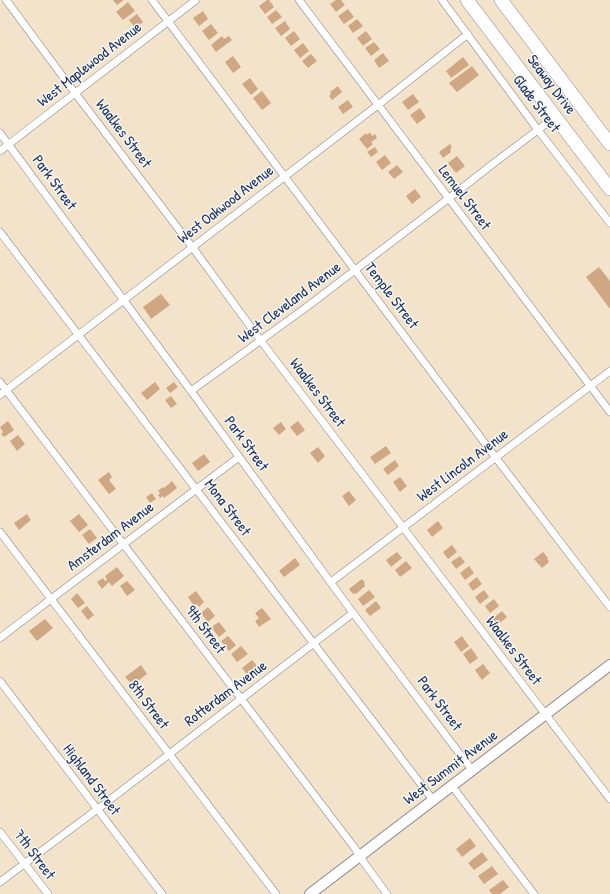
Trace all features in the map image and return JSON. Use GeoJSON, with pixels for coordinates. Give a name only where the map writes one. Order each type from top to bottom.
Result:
{"type":"FeatureCollection","features":[{"type":"Feature","properties":{"kind":"highway","name":"Seaway Drive"},"geometry":{"type":"LineString","coordinates":[[467,0],[610,189]]}},
{"type":"Feature","properties":{"kind":"highway","name":"Seaway Drive"},"geometry":{"type":"LineString","coordinates":[[501,0],[610,144]]}},
{"type":"Feature","properties":{"kind":"street","name":"Waalkes Street"},"geometry":{"type":"LineString","coordinates":[[6,0],[403,528],[610,799]]}},
{"type":"Feature","properties":{"kind":"street","name":"Temple Street"},"geometry":{"type":"LineString","coordinates":[[152,0],[496,458],[610,607]]}},
{"type":"Feature","properties":{"kind":"street","name":"West Maplewood Avenue"},"geometry":{"type":"LineString","coordinates":[[0,151],[196,0]]}},
{"type":"Feature","properties":{"kind":"street","name":"Lemuel Street"},"geometry":{"type":"LineString","coordinates":[[299,0],[610,412]]}},
{"type":"Feature","properties":{"kind":"street","name":"Glade Street"},"geometry":{"type":"LineString","coordinates":[[442,0],[538,130],[610,223]]}},
{"type":"Feature","properties":{"kind":"street","name":"West Oakwood Avenue"},"geometry":{"type":"LineString","coordinates":[[0,395],[193,248],[468,34]]}},
{"type":"Feature","properties":{"kind":"street","name":"West Cleveland Avenue"},"geometry":{"type":"LineString","coordinates":[[191,391],[262,341],[555,117]]}},
{"type":"Feature","properties":{"kind":"street","name":"Park Street"},"geometry":{"type":"LineString","coordinates":[[0,132],[353,613],[472,770]]}},
{"type":"Feature","properties":{"kind":"street","name":"Mona Street"},"geometry":{"type":"LineString","coordinates":[[0,232],[433,800]]}},
{"type":"Feature","properties":{"kind":"street","name":"West Lincoln Avenue"},"geometry":{"type":"LineString","coordinates":[[331,582],[610,371]]}},
{"type":"Feature","properties":{"kind":"street","name":"9th Street"},"geometry":{"type":"LineString","coordinates":[[0,382],[354,847],[387,894]]}},
{"type":"Feature","properties":{"kind":"street","name":"Amsterdam Avenue"},"geometry":{"type":"LineString","coordinates":[[0,638],[239,457]]}},
{"type":"Feature","properties":{"kind":"street","name":"8th Street"},"geometry":{"type":"LineString","coordinates":[[0,532],[276,894]]}},
{"type":"Feature","properties":{"kind":"street","name":"Rotterdam Avenue"},"geometry":{"type":"LineString","coordinates":[[0,882],[353,613]]}},
{"type":"Feature","properties":{"kind":"street","name":"West Summit Avenue"},"geometry":{"type":"LineString","coordinates":[[310,894],[610,665]]}},
{"type":"Feature","properties":{"kind":"street","name":"Highland Street"},"geometry":{"type":"LineString","coordinates":[[0,681],[162,894]]}},
{"type":"Feature","properties":{"kind":"street"},"geometry":{"type":"LineString","coordinates":[[452,786],[534,894]]}},
{"type":"Feature","properties":{"kind":"street","name":"7th Street"},"geometry":{"type":"LineString","coordinates":[[0,832],[48,894]]}},
{"type":"Feature","properties":{"kind":"building"},"geometry":{"type":"Polygon","coordinates":[[[113,0],[124,0],[117,5],[113,0]]]}},
{"type":"Feature","properties":{"kind":"building"},"geometry":{"type":"Polygon","coordinates":[[[269,0],[274,7],[265,14],[259,6],[269,0]]]}},
{"type":"Feature","properties":{"kind":"building"},"geometry":{"type":"Polygon","coordinates":[[[336,0],[341,0],[345,5],[336,12],[330,4],[336,0]]]}},
{"type":"Feature","properties":{"kind":"building"},"geometry":{"type":"Polygon","coordinates":[[[128,2],[135,11],[123,20],[116,12],[128,2]]]}},
{"type":"Feature","properties":{"kind":"building"},"geometry":{"type":"Polygon","coordinates":[[[348,9],[354,17],[344,24],[338,16],[348,9]]]}},
{"type":"Feature","properties":{"kind":"building"},"geometry":{"type":"Polygon","coordinates":[[[276,10],[282,17],[272,24],[267,17],[276,10]]]}},
{"type":"Feature","properties":{"kind":"building"},"geometry":{"type":"Polygon","coordinates":[[[203,11],[208,19],[199,26],[193,18],[203,11]]]}},
{"type":"Feature","properties":{"kind":"building"},"geometry":{"type":"Polygon","coordinates":[[[137,14],[143,22],[135,28],[129,20],[137,14]]]}},
{"type":"Feature","properties":{"kind":"building"},"geometry":{"type":"Polygon","coordinates":[[[357,19],[363,26],[353,33],[348,26],[357,19]]]}},
{"type":"Feature","properties":{"kind":"building"},"geometry":{"type":"Polygon","coordinates":[[[285,21],[290,29],[281,36],[275,28],[285,21]]]}},
{"type":"Feature","properties":{"kind":"building"},"geometry":{"type":"Polygon","coordinates":[[[211,24],[218,33],[209,40],[202,31],[211,24]]]}},
{"type":"Feature","properties":{"kind":"building"},"geometry":{"type":"Polygon","coordinates":[[[294,31],[300,39],[291,46],[285,38],[294,31]]]}},
{"type":"Feature","properties":{"kind":"building"},"geometry":{"type":"Polygon","coordinates":[[[366,31],[372,39],[363,46],[357,38],[366,31]]]}},
{"type":"Feature","properties":{"kind":"building"},"geometry":{"type":"Polygon","coordinates":[[[222,36],[224,39],[229,36],[232,40],[216,52],[211,45],[222,36]]]}},
{"type":"Feature","properties":{"kind":"building"},"geometry":{"type":"Polygon","coordinates":[[[374,42],[380,49],[371,56],[365,48],[374,42]]]}},
{"type":"Feature","properties":{"kind":"building"},"geometry":{"type":"Polygon","coordinates":[[[303,43],[309,51],[300,58],[294,50],[303,43]]]}},
{"type":"Feature","properties":{"kind":"building"},"geometry":{"type":"Polygon","coordinates":[[[383,53],[389,61],[379,68],[374,60],[383,53]]]}},
{"type":"Feature","properties":{"kind":"building"},"geometry":{"type":"Polygon","coordinates":[[[311,54],[317,61],[308,68],[302,61],[311,54]]]}},
{"type":"Feature","properties":{"kind":"building"},"geometry":{"type":"Polygon","coordinates":[[[233,56],[241,67],[233,73],[225,62],[233,56]]]}},
{"type":"Feature","properties":{"kind":"building"},"geometry":{"type":"Polygon","coordinates":[[[463,57],[469,65],[451,78],[446,71],[463,57]]]}},
{"type":"Feature","properties":{"kind":"building"},"geometry":{"type":"Polygon","coordinates":[[[472,66],[479,75],[457,92],[449,83],[472,66]]]}},
{"type":"Feature","properties":{"kind":"building"},"geometry":{"type":"Polygon","coordinates":[[[250,78],[258,89],[251,95],[242,84],[250,78]]]}},
{"type":"Feature","properties":{"kind":"building"},"geometry":{"type":"Polygon","coordinates":[[[338,86],[342,92],[332,100],[329,96],[331,94],[330,92],[338,86]]]}},
{"type":"Feature","properties":{"kind":"building"},"geometry":{"type":"Polygon","coordinates":[[[262,91],[271,103],[262,110],[253,98],[262,91]]]}},
{"type":"Feature","properties":{"kind":"building"},"geometry":{"type":"Polygon","coordinates":[[[413,94],[419,102],[408,110],[402,102],[413,94]]]}},
{"type":"Feature","properties":{"kind":"building"},"geometry":{"type":"Polygon","coordinates":[[[348,100],[353,107],[343,114],[338,107],[348,100]]]}},
{"type":"Feature","properties":{"kind":"building"},"geometry":{"type":"Polygon","coordinates":[[[420,108],[426,117],[417,124],[410,115],[420,108]]]}},
{"type":"Feature","properties":{"kind":"building"},"geometry":{"type":"Polygon","coordinates":[[[370,132],[372,136],[375,134],[377,138],[371,142],[373,144],[367,149],[359,139],[366,133],[367,135],[370,132]]]}},
{"type":"Feature","properties":{"kind":"building"},"geometry":{"type":"Polygon","coordinates":[[[450,144],[452,148],[450,149],[451,152],[443,158],[439,152],[450,144]]]}},
{"type":"Feature","properties":{"kind":"building"},"geometry":{"type":"Polygon","coordinates":[[[375,147],[378,152],[371,157],[367,152],[375,147]]]}},
{"type":"Feature","properties":{"kind":"building"},"geometry":{"type":"Polygon","coordinates":[[[385,155],[391,163],[382,170],[376,162],[385,155]]]}},
{"type":"Feature","properties":{"kind":"building"},"geometry":{"type":"Polygon","coordinates":[[[457,156],[465,166],[456,173],[448,163],[457,156]]]}},
{"type":"Feature","properties":{"kind":"building"},"geometry":{"type":"Polygon","coordinates":[[[397,165],[403,172],[394,179],[388,172],[397,165]]]}},
{"type":"Feature","properties":{"kind":"building"},"geometry":{"type":"Polygon","coordinates":[[[415,189],[421,197],[412,204],[406,196],[415,189]]]}},
{"type":"Feature","properties":{"kind":"building"},"geometry":{"type":"Polygon","coordinates":[[[599,267],[610,281],[610,309],[586,277],[599,267]]]}},
{"type":"Feature","properties":{"kind":"building"},"geometry":{"type":"Polygon","coordinates":[[[161,294],[170,305],[151,319],[143,307],[161,294]]]}},
{"type":"Feature","properties":{"kind":"building"},"geometry":{"type":"Polygon","coordinates":[[[155,382],[160,389],[147,400],[141,393],[155,382]]]}},
{"type":"Feature","properties":{"kind":"building"},"geometry":{"type":"Polygon","coordinates":[[[174,382],[178,387],[170,393],[166,388],[174,382]]]}},
{"type":"Feature","properties":{"kind":"building"},"geometry":{"type":"Polygon","coordinates":[[[171,396],[177,404],[171,408],[165,400],[171,396]]]}},
{"type":"Feature","properties":{"kind":"building"},"geometry":{"type":"Polygon","coordinates":[[[8,421],[14,430],[4,437],[1,434],[3,432],[0,427],[8,421]]]}},
{"type":"Feature","properties":{"kind":"building"},"geometry":{"type":"Polygon","coordinates":[[[298,421],[305,430],[297,436],[290,427],[298,421]]]}},
{"type":"Feature","properties":{"kind":"building"},"geometry":{"type":"Polygon","coordinates":[[[281,422],[286,429],[279,435],[273,428],[281,422]]]}},
{"type":"Feature","properties":{"kind":"building"},"geometry":{"type":"Polygon","coordinates":[[[18,435],[25,444],[17,451],[10,441],[18,435]]]}},
{"type":"Feature","properties":{"kind":"building"},"geometry":{"type":"Polygon","coordinates":[[[386,446],[391,453],[375,464],[370,457],[386,446]]]}},
{"type":"Feature","properties":{"kind":"building"},"geometry":{"type":"Polygon","coordinates":[[[318,447],[325,456],[318,463],[310,453],[318,447]]]}},
{"type":"Feature","properties":{"kind":"building"},"geometry":{"type":"Polygon","coordinates":[[[204,454],[210,462],[198,471],[192,463],[204,454]]]}},
{"type":"Feature","properties":{"kind":"building"},"geometry":{"type":"Polygon","coordinates":[[[395,460],[399,466],[388,475],[383,469],[395,460]]]}},
{"type":"Feature","properties":{"kind":"building"},"geometry":{"type":"Polygon","coordinates":[[[109,472],[112,477],[109,480],[116,489],[109,494],[98,480],[109,472]]]}},
{"type":"Feature","properties":{"kind":"building"},"geometry":{"type":"Polygon","coordinates":[[[400,477],[407,486],[400,492],[393,482],[400,477]]]}},
{"type":"Feature","properties":{"kind":"building"},"geometry":{"type":"Polygon","coordinates":[[[172,481],[177,488],[164,498],[163,496],[160,498],[158,495],[160,493],[158,491],[172,481]]]}},
{"type":"Feature","properties":{"kind":"building"},"geometry":{"type":"Polygon","coordinates":[[[349,491],[356,500],[349,506],[342,496],[349,491]]]}},
{"type":"Feature","properties":{"kind":"building"},"geometry":{"type":"Polygon","coordinates":[[[152,493],[156,499],[150,503],[146,497],[152,493]]]}},
{"type":"Feature","properties":{"kind":"building"},"geometry":{"type":"Polygon","coordinates":[[[27,514],[31,520],[19,530],[14,523],[27,514]]]}},
{"type":"Feature","properties":{"kind":"building"},"geometry":{"type":"Polygon","coordinates":[[[79,514],[88,525],[79,532],[70,521],[79,514]]]}},
{"type":"Feature","properties":{"kind":"building"},"geometry":{"type":"Polygon","coordinates":[[[438,521],[443,528],[432,537],[427,530],[438,521]]]}},
{"type":"Feature","properties":{"kind":"building"},"geometry":{"type":"Polygon","coordinates":[[[90,529],[97,538],[89,544],[82,535],[90,529]]]}},
{"type":"Feature","properties":{"kind":"building"},"geometry":{"type":"Polygon","coordinates":[[[452,545],[457,552],[448,559],[443,552],[452,545]]]}},
{"type":"Feature","properties":{"kind":"building"},"geometry":{"type":"Polygon","coordinates":[[[397,552],[402,558],[391,567],[386,560],[397,552]]]}},
{"type":"Feature","properties":{"kind":"building"},"geometry":{"type":"Polygon","coordinates":[[[543,552],[548,558],[547,559],[549,562],[542,568],[534,559],[543,552]]]}},
{"type":"Feature","properties":{"kind":"building"},"geometry":{"type":"Polygon","coordinates":[[[460,556],[465,562],[456,569],[451,562],[460,556]]]}},
{"type":"Feature","properties":{"kind":"building"},"geometry":{"type":"Polygon","coordinates":[[[295,558],[300,565],[284,577],[279,571],[295,558]]]}},
{"type":"Feature","properties":{"kind":"building"},"geometry":{"type":"Polygon","coordinates":[[[406,561],[412,568],[400,577],[395,570],[406,561]]]}},
{"type":"Feature","properties":{"kind":"building"},"geometry":{"type":"Polygon","coordinates":[[[469,566],[474,573],[465,580],[460,573],[469,566]]]}},
{"type":"Feature","properties":{"kind":"building"},"geometry":{"type":"Polygon","coordinates":[[[117,567],[124,576],[112,586],[109,582],[102,589],[97,582],[103,578],[105,581],[107,580],[105,576],[117,567]]]}},
{"type":"Feature","properties":{"kind":"building"},"geometry":{"type":"Polygon","coordinates":[[[477,577],[482,584],[473,591],[468,584],[477,577]]]}},
{"type":"Feature","properties":{"kind":"building"},"geometry":{"type":"Polygon","coordinates":[[[362,579],[365,586],[356,594],[353,594],[349,589],[362,579]]]}},
{"type":"Feature","properties":{"kind":"building"},"geometry":{"type":"Polygon","coordinates":[[[127,581],[135,590],[127,596],[120,586],[127,581]]]}},
{"type":"Feature","properties":{"kind":"building"},"geometry":{"type":"Polygon","coordinates":[[[369,590],[375,597],[363,606],[358,599],[369,590]]]}},
{"type":"Feature","properties":{"kind":"building"},"geometry":{"type":"Polygon","coordinates":[[[484,590],[489,597],[480,604],[475,597],[484,590]]]}},
{"type":"Feature","properties":{"kind":"building"},"geometry":{"type":"Polygon","coordinates":[[[196,591],[204,602],[199,607],[197,604],[194,606],[188,597],[196,591]]]}},
{"type":"Feature","properties":{"kind":"building"},"geometry":{"type":"Polygon","coordinates":[[[77,593],[85,603],[78,608],[71,599],[77,593]]]}},
{"type":"Feature","properties":{"kind":"building"},"geometry":{"type":"Polygon","coordinates":[[[494,599],[499,606],[490,613],[485,606],[494,599]]]}},
{"type":"Feature","properties":{"kind":"building"},"geometry":{"type":"Polygon","coordinates":[[[376,601],[381,608],[370,616],[365,610],[376,601]]]}},
{"type":"Feature","properties":{"kind":"building"},"geometry":{"type":"Polygon","coordinates":[[[87,606],[94,615],[88,620],[81,611],[87,606]]]}},
{"type":"Feature","properties":{"kind":"building"},"geometry":{"type":"Polygon","coordinates":[[[208,607],[215,616],[208,622],[201,613],[208,607]]]}},
{"type":"Feature","properties":{"kind":"building"},"geometry":{"type":"Polygon","coordinates":[[[262,608],[271,619],[259,627],[255,621],[259,618],[255,613],[262,608]]]}},
{"type":"Feature","properties":{"kind":"building"},"geometry":{"type":"Polygon","coordinates":[[[502,611],[507,617],[497,625],[492,619],[502,611]]]}},
{"type":"Feature","properties":{"kind":"building"},"geometry":{"type":"Polygon","coordinates":[[[45,619],[53,628],[37,641],[29,631],[45,619]]]}},
{"type":"Feature","properties":{"kind":"building"},"geometry":{"type":"Polygon","coordinates":[[[219,622],[226,631],[219,637],[211,627],[219,622]]]}},
{"type":"Feature","properties":{"kind":"building"},"geometry":{"type":"Polygon","coordinates":[[[228,636],[236,645],[229,651],[221,641],[228,636]]]}},
{"type":"Feature","properties":{"kind":"building"},"geometry":{"type":"Polygon","coordinates":[[[462,636],[469,646],[461,652],[454,642],[462,636]]]}},
{"type":"Feature","properties":{"kind":"building"},"geometry":{"type":"Polygon","coordinates":[[[241,646],[248,654],[237,662],[231,654],[241,646]]]}},
{"type":"Feature","properties":{"kind":"building"},"geometry":{"type":"Polygon","coordinates":[[[471,648],[478,658],[470,664],[463,654],[471,648]]]}},
{"type":"Feature","properties":{"kind":"building"},"geometry":{"type":"Polygon","coordinates":[[[252,660],[259,668],[248,676],[242,668],[252,660]]]}},
{"type":"Feature","properties":{"kind":"building"},"geometry":{"type":"Polygon","coordinates":[[[483,664],[490,673],[482,680],[475,670],[483,664]]]}},
{"type":"Feature","properties":{"kind":"building"},"geometry":{"type":"Polygon","coordinates":[[[141,665],[147,674],[134,684],[132,681],[130,682],[125,677],[141,665]]]}},
{"type":"Feature","properties":{"kind":"building"},"geometry":{"type":"Polygon","coordinates":[[[470,838],[476,846],[462,857],[456,849],[470,838]]]}},
{"type":"Feature","properties":{"kind":"building"},"geometry":{"type":"Polygon","coordinates":[[[482,852],[488,860],[474,870],[468,863],[482,852]]]}},
{"type":"Feature","properties":{"kind":"building"},"geometry":{"type":"Polygon","coordinates":[[[492,866],[498,874],[484,884],[478,876],[492,866]]]}},
{"type":"Feature","properties":{"kind":"building"},"geometry":{"type":"Polygon","coordinates":[[[503,880],[509,887],[500,894],[492,894],[489,890],[503,880]]]}}]}
